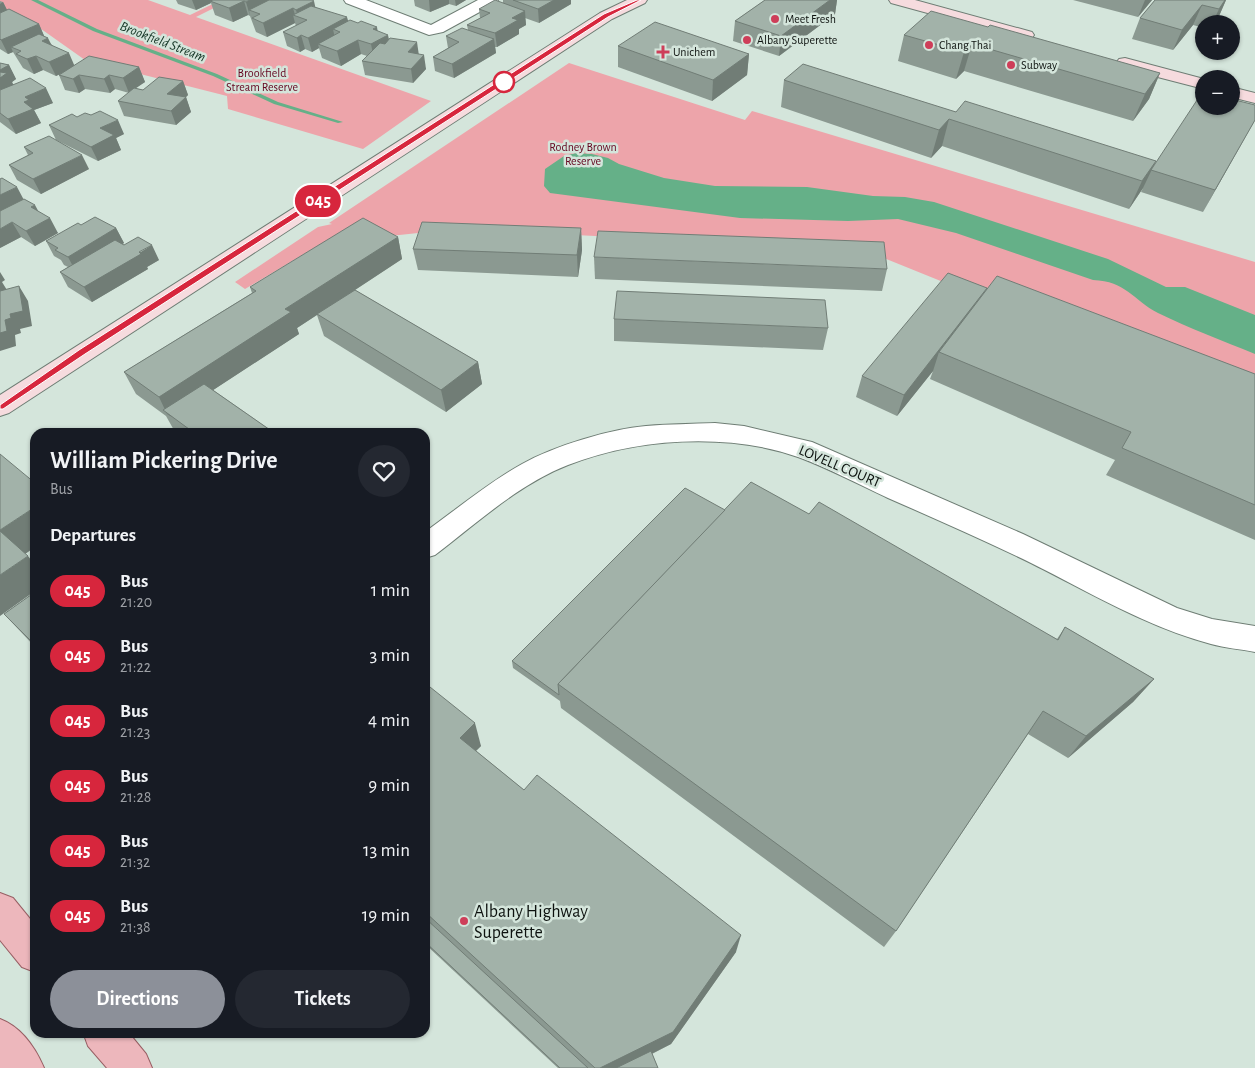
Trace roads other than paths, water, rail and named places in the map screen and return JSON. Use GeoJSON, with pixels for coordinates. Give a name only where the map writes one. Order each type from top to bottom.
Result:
{"type":"FeatureCollection","features":[{"type":"Feature","properties":{"kind":"main road"},"geometry":{"type":"LineString","coordinates":[[0,407],[77,355],[622,5],[639,0]]}},
{"type":"Feature","properties":{"kind":"main road"},"geometry":{"type":"LineString","coordinates":[[897,0],[1045,41]]}},
{"type":"Feature","properties":{"kind":"main road"},"geometry":{"type":"LineString","coordinates":[[1110,59],[1195,82]]}},
{"type":"Feature","properties":{"kind":"main road"},"geometry":{"type":"LineString","coordinates":[[1240,94],[1255,98]]}},
{"type":"Feature","properties":{"kind":"main road"},"geometry":{"type":"LineString","coordinates":[[0,911],[30,948]]}},
{"type":"Feature","properties":{"kind":"main road"},"geometry":{"type":"LineString","coordinates":[[0,1038],[24,1068]]}},
{"type":"Feature","properties":{"kind":"main road"},"geometry":{"type":"LineString","coordinates":[[107,1038],[132,1068]]}},
{"type":"Feature","properties":{"kind":"street"},"geometry":{"type":"LineString","coordinates":[[352,0],[429,30],[437,29],[490,0]]}},
{"type":"Feature","properties":{"kind":"street","name":"LOVELL COURT"},"geometry":{"type":"LineString","coordinates":[[430,543],[505,487],[532,470],[560,458],[606,443],[645,436],[715,432],[744,435],[803,449],[1013,542],[1169,618],[1212,632],[1255,639]]}},
{"type":"Feature","properties":{"kind":"waterway","name":"Brookfield Stream"},"geometry":{"type":"LineString","coordinates":[[34,0],[95,30],[215,75],[276,103],[340,122]]}},
{"type":"Feature","properties":{"kind":"place","name":"Meet Fresh"},"geometry":{"type":"Point","coordinates":[775,19]}},
{"type":"Feature","properties":{"kind":"place","name":"Albany Superette"},"geometry":{"type":"Point","coordinates":[747,40]}},
{"type":"Feature","properties":{"kind":"place","name":"Chang Thai"},"geometry":{"type":"Point","coordinates":[929,45]}},
{"type":"Feature","properties":{"kind":"place","name":"Unichem"},"geometry":{"type":"Point","coordinates":[663,52]}},
{"type":"Feature","properties":{"kind":"place","name":"Subway"},"geometry":{"type":"Point","coordinates":[1011,65]}},
{"type":"Feature","properties":{"kind":"place","name":"Albany Highway Superette"},"geometry":{"type":"Point","coordinates":[464,921]}},
{"type":"Feature","properties":{"kind":"park label","name":"Brookfield Stream Reserve"},"geometry":{"type":"Point","coordinates":[262,80]}},
{"type":"Feature","properties":{"kind":"park label","name":"Rodney Brown Reserve"},"geometry":{"type":"Point","coordinates":[583,154]}}]}
